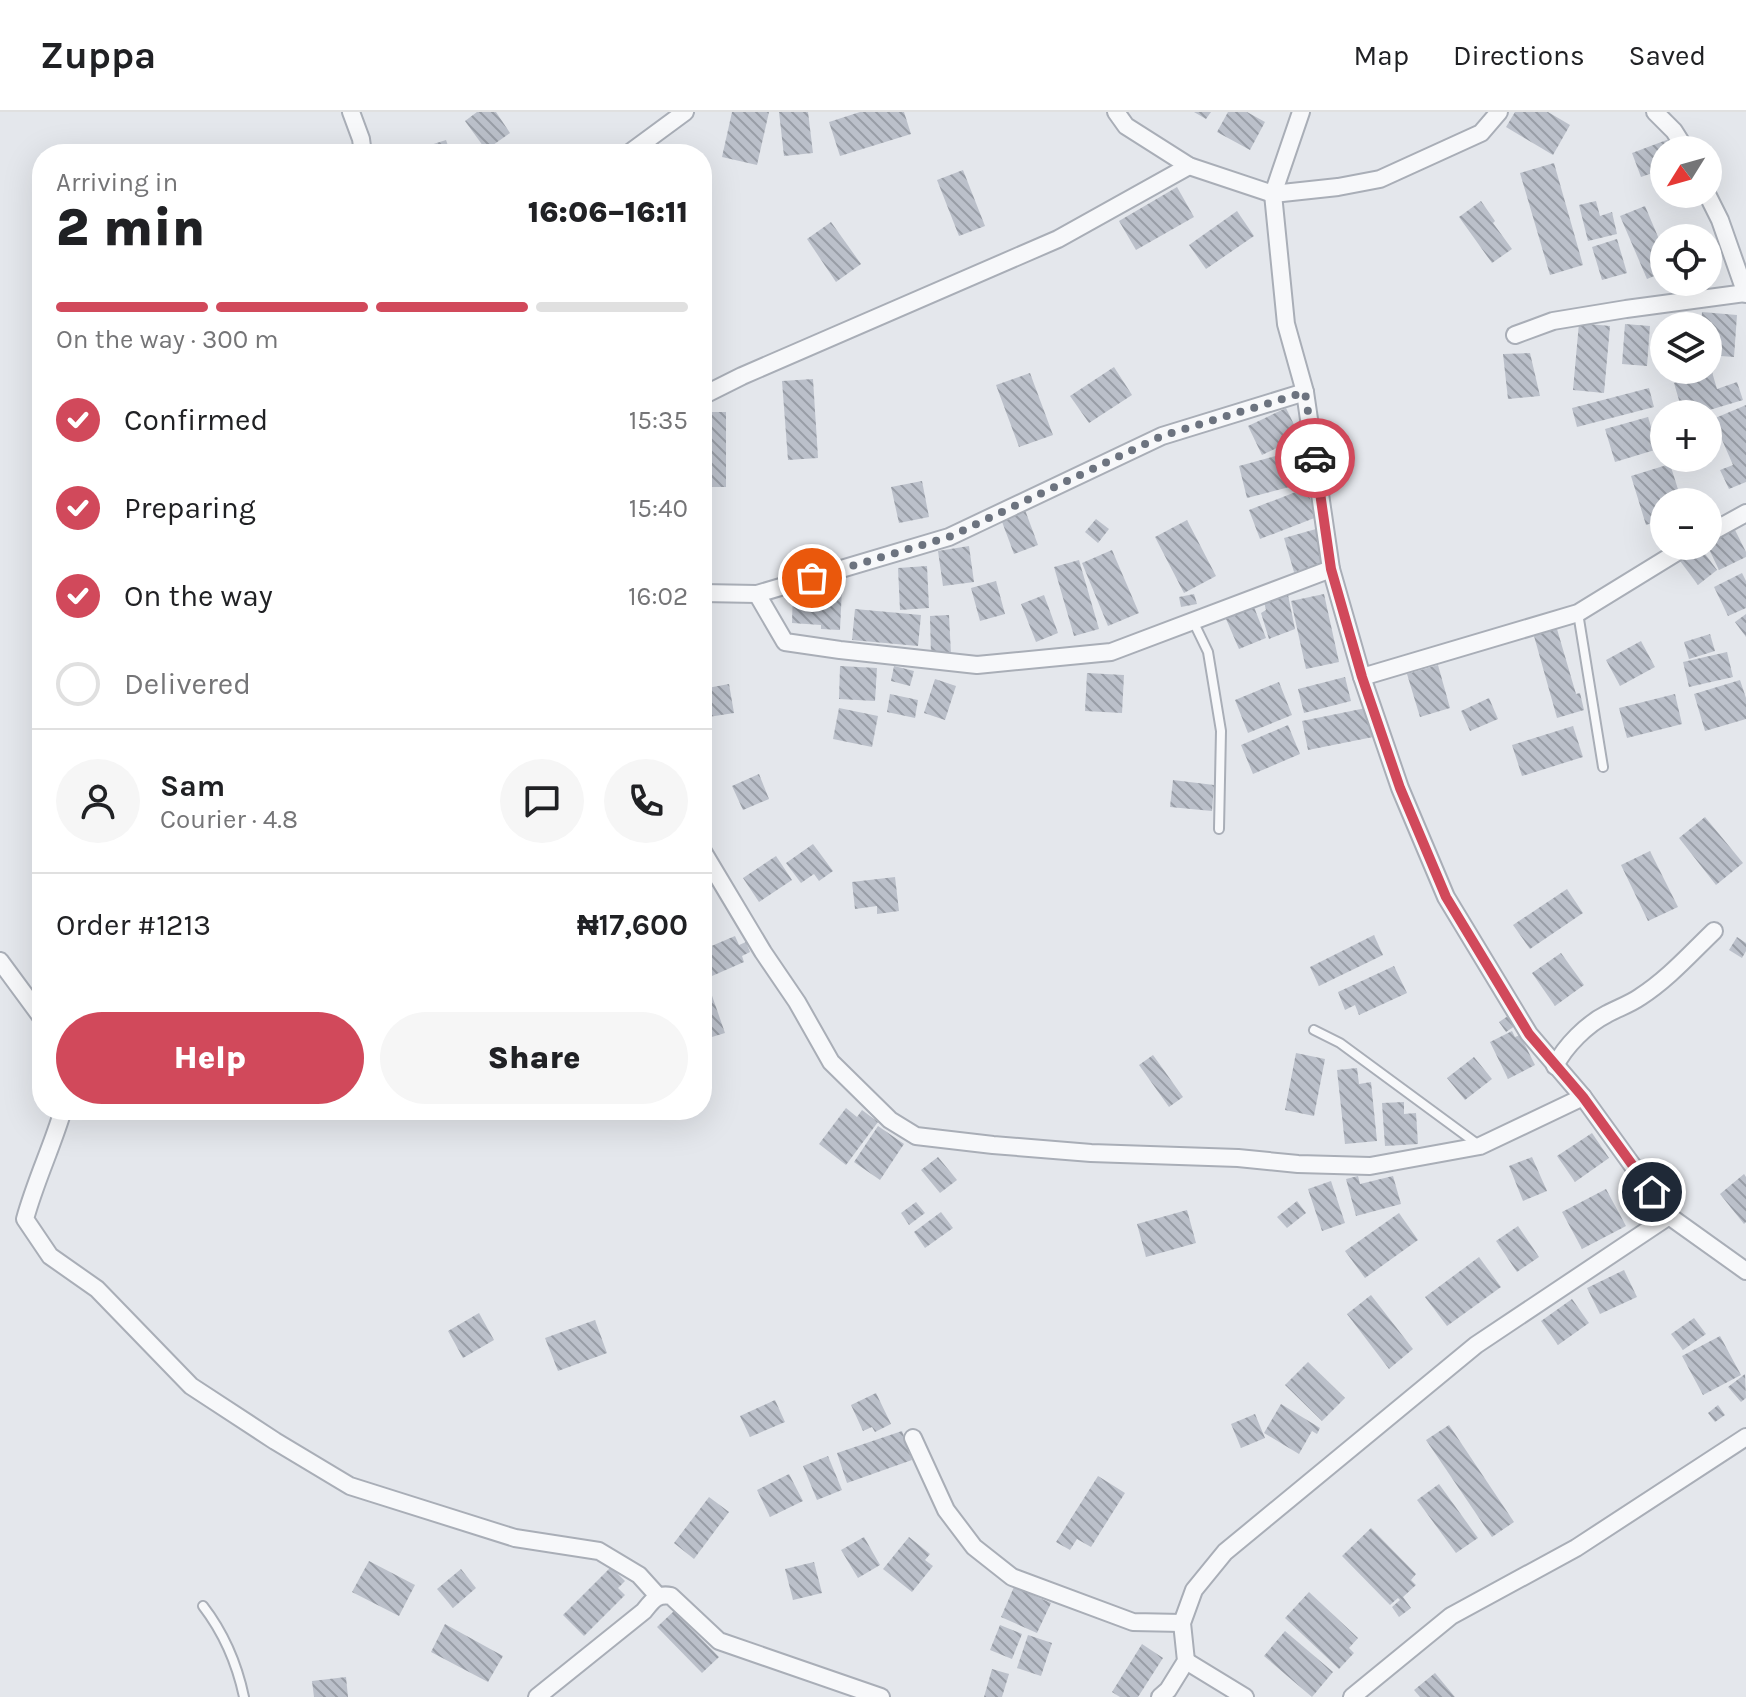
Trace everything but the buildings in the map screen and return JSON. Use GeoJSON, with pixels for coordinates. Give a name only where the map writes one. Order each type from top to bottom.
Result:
{"type":"FeatureCollection","features":[{"type":"Feature","properties":{"kind":"street"},"geometry":{"type":"LineString","coordinates":[[351,112],[362,144]]}},
{"type":"Feature","properties":{"kind":"street"},"geometry":{"type":"LineString","coordinates":[[642,144],[685,112]]}},
{"type":"Feature","properties":{"kind":"street"},"geometry":{"type":"LineString","coordinates":[[1116,112],[1126,126],[1189,166],[1273,194],[1380,179],[1481,133],[1499,112]]}},
{"type":"Feature","properties":{"kind":"street"},"geometry":{"type":"LineString","coordinates":[[1301,112],[1273,194],[1286,324],[1305,392],[1331,569],[1362,677],[1400,788],[1446,897],[1529,1034],[1583,1097],[1669,1216],[1746,1271]]}},
{"type":"Feature","properties":{"kind":"street"},"geometry":{"type":"LineString","coordinates":[[1655,112],[1677,136]]}},
{"type":"Feature","properties":{"kind":"street"},"geometry":{"type":"LineString","coordinates":[[712,391],[1058,239],[1189,166]]}},
{"type":"Feature","properties":{"kind":"street"},"geometry":{"type":"LineString","coordinates":[[1515,335],[1553,321],[1746,294],[1714,208]]}},
{"type":"Feature","properties":{"kind":"street"},"geometry":{"type":"LineString","coordinates":[[712,593],[757,594],[949,537],[1162,436],[1305,392]]}},
{"type":"Feature","properties":{"kind":"street"},"geometry":{"type":"LineString","coordinates":[[1722,526],[1746,513]]}},
{"type":"Feature","properties":{"kind":"street"},"geometry":{"type":"LineString","coordinates":[[1362,677],[1578,613],[1664,560]]}},
{"type":"Feature","properties":{"kind":"street"},"geometry":{"type":"LineString","coordinates":[[757,594],[785,642],[977,665],[1111,652],[1331,569]]}},
{"type":"Feature","properties":{"kind":"street"},"geometry":{"type":"LineString","coordinates":[[712,867],[831,1062],[890,1120],[916,1136],[1091,1153],[1370,1166],[1480,1146],[1583,1097]]}},
{"type":"Feature","properties":{"kind":"street"},"geometry":{"type":"LineString","coordinates":[[1555,1066],[1578,1036],[1603,1015],[1637,1000],[1658,984],[1714,931]]}},
{"type":"Feature","properties":{"kind":"street"},"geometry":{"type":"LineString","coordinates":[[0,961],[32,1004]]}},
{"type":"Feature","properties":{"kind":"street"},"geometry":{"type":"LineString","coordinates":[[60,1120],[25,1219],[50,1256],[97,1289],[191,1386],[350,1486],[515,1538],[599,1551],[639,1575],[658,1596]]}},
{"type":"Feature","properties":{"kind":"street"},"geometry":{"type":"LineString","coordinates":[[1160,1697],[1186,1661],[1182,1623],[1194,1590],[1225,1552],[1476,1345],[1669,1216]]}},
{"type":"Feature","properties":{"kind":"street"},"geometry":{"type":"LineString","coordinates":[[1352,1697],[1451,1616],[1576,1548],[1746,1437]]}},
{"type":"Feature","properties":{"kind":"street"},"geometry":{"type":"LineString","coordinates":[[913,1438],[946,1510],[974,1547],[1012,1577],[1133,1622],[1182,1623]]}},
{"type":"Feature","properties":{"kind":"street"},"geometry":{"type":"LineString","coordinates":[[537,1697],[644,1611],[658,1596],[671,1596],[719,1641],[881,1697]]}},
{"type":"Feature","properties":{"kind":"street"},"geometry":{"type":"LineString","coordinates":[[1186,1661],[1245,1697]]}},
{"type":"Feature","properties":{"kind":"lane"},"geometry":{"type":"LineString","coordinates":[[1578,613],[1603,767]]}},
{"type":"Feature","properties":{"kind":"lane"},"geometry":{"type":"LineString","coordinates":[[1193,621],[1208,652],[1221,731],[1219,829]]}},
{"type":"Feature","properties":{"kind":"lane"},"geometry":{"type":"LineString","coordinates":[[1314,1030],[1340,1043],[1480,1146]]}},
{"type":"Feature","properties":{"kind":"lane"},"geometry":{"type":"LineString","coordinates":[[203,1606],[226,1644],[244,1697]]}},
{"type":"Feature","properties":{"kind":"way so far"},"geometry":{"type":"LineString","coordinates":[[812,578],[949,537],[1162,436],[1305,392],[1315,458]]}},
{"type":"Feature","properties":{"kind":"route"},"geometry":{"type":"LineString","coordinates":[[1315,458],[1331,569],[1362,677],[1400,788],[1446,897],[1529,1034],[1583,1097],[1652,1192]]}}]}
